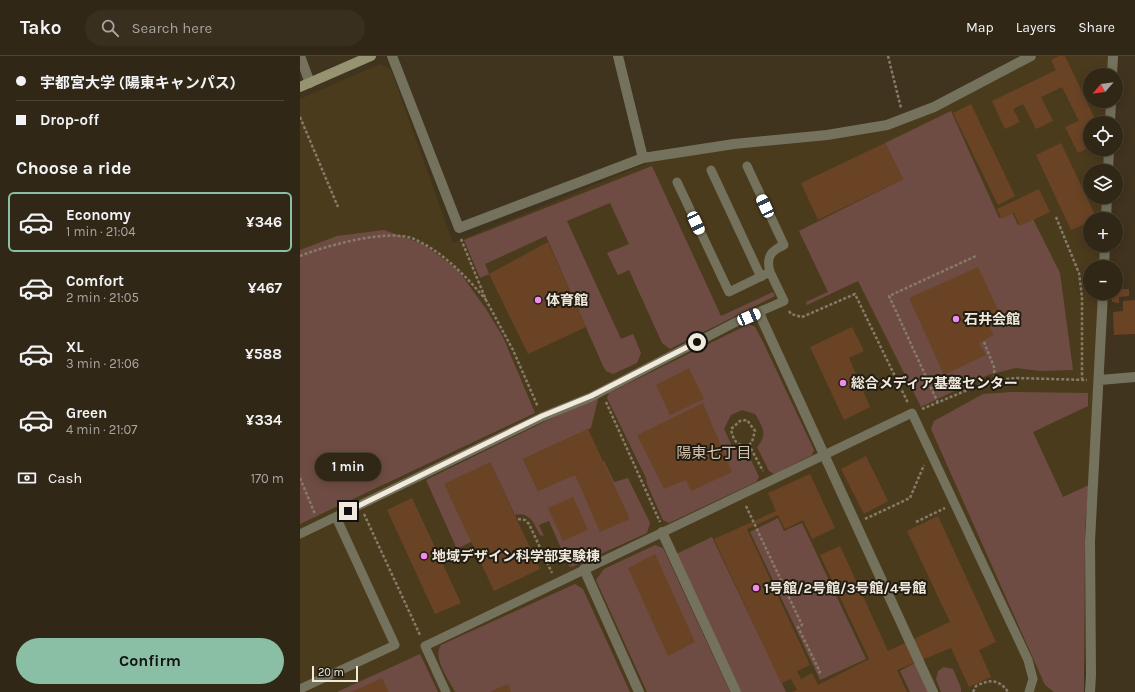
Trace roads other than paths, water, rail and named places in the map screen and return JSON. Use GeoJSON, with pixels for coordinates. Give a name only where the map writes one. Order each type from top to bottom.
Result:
{"type":"FeatureCollection","features":[{"type":"Feature","properties":{"kind":"street"},"geometry":{"type":"LineString","coordinates":[[300,56],[310,83]]}},
{"type":"Feature","properties":{"kind":"street"},"geometry":{"type":"LineString","coordinates":[[300,87],[371,56]]}},
{"type":"Feature","properties":{"kind":"street"},"geometry":{"type":"LineString","coordinates":[[392,56],[459,228],[643,158],[734,144],[827,135],[887,125],[934,107],[1031,56]]}},
{"type":"Feature","properties":{"kind":"street"},"geometry":{"type":"LineString","coordinates":[[618,56],[643,158]]}},
{"type":"Feature","properties":{"kind":"street"},"geometry":{"type":"LineString","coordinates":[[1112,68],[1113,56]]}},
{"type":"Feature","properties":{"kind":"street"},"geometry":{"type":"LineString","coordinates":[[1090,692],[1090,541],[1100,380],[1103,300]]}},
{"type":"Feature","properties":{"kind":"street"},"geometry":{"type":"LineString","coordinates":[[759,313],[933,692]]}},
{"type":"Feature","properties":{"kind":"street"},"geometry":{"type":"LineString","coordinates":[[1100,380],[1135,377]]}},
{"type":"Feature","properties":{"kind":"street"},"geometry":{"type":"LineString","coordinates":[[663,532],[736,692]]}},
{"type":"Feature","properties":{"kind":"street"},"geometry":{"type":"LineString","coordinates":[[584,569],[639,692]]}},
{"type":"Feature","properties":{"kind":"lane"},"geometry":{"type":"LineString","coordinates":[[300,534],[542,416],[601,391],[738,322],[784,301],[770,272],[768,260],[771,253],[784,245],[747,166]]}},
{"type":"Feature","properties":{"kind":"lane"},"geometry":{"type":"LineString","coordinates":[[711,170],[761,277]]}},
{"type":"Feature","properties":{"kind":"lane"},"geometry":{"type":"LineString","coordinates":[[677,182],[729,292],[770,272]]}},
{"type":"Feature","properties":{"kind":"lane"},"geometry":{"type":"LineString","coordinates":[[446,692],[426,646],[912,413],[1028,660],[1033,679],[1031,691],[1029,692]]}},
{"type":"Feature","properties":{"kind":"lane"},"geometry":{"type":"LineString","coordinates":[[300,689],[395,645],[336,517]]}},
{"type":"Feature","properties":{"kind":"place","name":"体育館"},"geometry":{"type":"Point","coordinates":[538,300]}},
{"type":"Feature","properties":{"kind":"place","name":"石井会館"},"geometry":{"type":"Point","coordinates":[956,319]}},
{"type":"Feature","properties":{"kind":"place","name":"総合メディア基盤センター"},"geometry":{"type":"Point","coordinates":[843,383]}},
{"type":"Feature","properties":{"kind":"place","name":"地域デザイン科学部実験棟"},"geometry":{"type":"Point","coordinates":[424,556]}},
{"type":"Feature","properties":{"kind":"place","name":"1号館/2号館/3号館/4号館"},"geometry":{"type":"Point","coordinates":[756,588]}},
{"type":"Feature","properties":{"kind":"district","name":"陽東七丁目"},"geometry":{"type":"Point","coordinates":[714,453]}}]}
